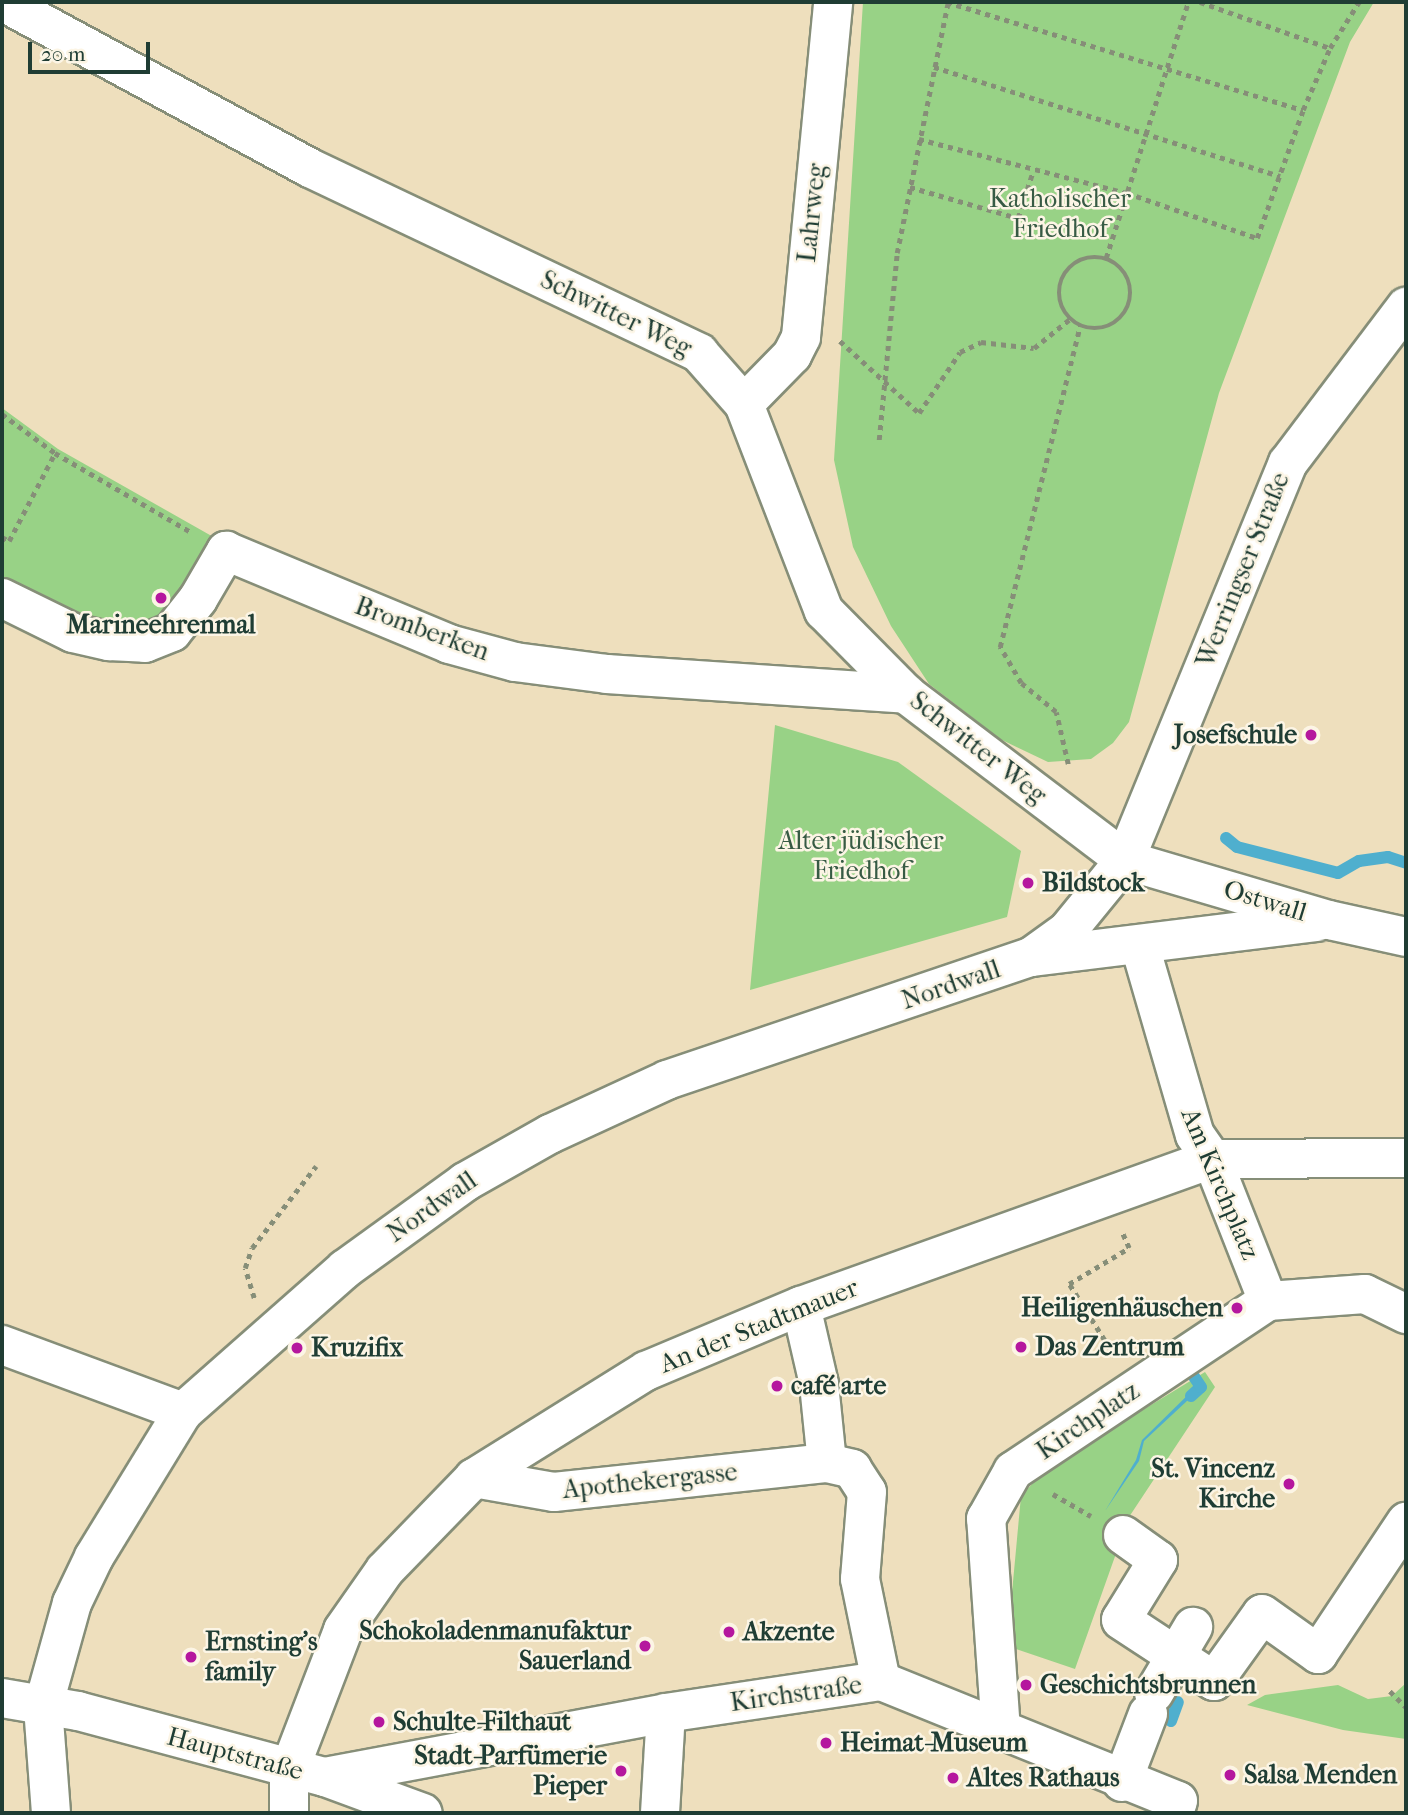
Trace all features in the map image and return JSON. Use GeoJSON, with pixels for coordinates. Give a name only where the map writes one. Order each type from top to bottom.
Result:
{"type":"FeatureCollection","features":[{"type":"Feature","properties":{"kind":"street","name":"Schwitter Weg"},"geometry":{"type":"LineString","coordinates":[[3,2],[310,169],[699,353],[744,404],[824,611],[906,694],[1125,860]]}},
{"type":"Feature","properties":{"kind":"street","name":"Lahrweg"},"geometry":{"type":"LineString","coordinates":[[744,404],[792,355],[801,337],[833,2]]}},
{"type":"Feature","properties":{"kind":"street","name":"Werringser Straße"},"geometry":{"type":"LineString","coordinates":[[1125,860],[1288,463],[1406,307]]}},
{"type":"Feature","properties":{"kind":"street","name":"Bromberken"},"geometry":{"type":"LineString","coordinates":[[226,551],[449,644],[514,662],[607,674],[906,694]]}},
{"type":"Feature","properties":{"kind":"street"},"geometry":{"type":"LineString","coordinates":[[2,598],[73,633],[109,641],[145,643],[172,632],[198,600],[226,551]]}},
{"type":"Feature","properties":{"kind":"street","name":"Ostwall"},"geometry":{"type":"LineString","coordinates":[[1125,860],[1329,920],[1406,937]]}},
{"type":"Feature","properties":{"kind":"street","name":"Nordwall"},"geometry":{"type":"LineString","coordinates":[[1031,957],[1067,932],[1125,860]]}},
{"type":"Feature","properties":{"kind":"street","name":"Nordwall"},"geometry":{"type":"LineString","coordinates":[[51,1813],[43,1707],[72,1603],[183,1412],[219,1376],[271,1336],[345,1269],[465,1182],[550,1134],[667,1080],[1031,957],[1140,946],[1329,920]]}},
{"type":"Feature","properties":{"kind":"street","name":"Am Kirchplatz"},"geometry":{"type":"LineString","coordinates":[[1140,946],[1195,1135],[1212,1159],[1268,1301]]}},
{"type":"Feature","properties":{"kind":"street","name":"An der Stadtmauer"},"geometry":{"type":"LineString","coordinates":[[307,1774],[343,1630],[361,1600],[427,1522],[474,1478],[646,1371],[802,1306],[1212,1159],[1406,1158]]}},
{"type":"Feature","properties":{"kind":"street","name":"Kirchplatz"},"geometry":{"type":"LineString","coordinates":[[1001,1731],[992,1654],[986,1520],[1013,1471],[1268,1301],[1365,1294],[1406,1314]]}},
{"type":"Feature","properties":{"kind":"street"},"geometry":{"type":"LineString","coordinates":[[802,1306],[819,1384],[827,1463],[852,1469],[867,1492],[860,1579],[881,1681]]}},
{"type":"Feature","properties":{"kind":"street"},"geometry":{"type":"LineString","coordinates":[[2,1345],[183,1412]]}},
{"type":"Feature","properties":{"kind":"street","name":"Apothekergasse"},"geometry":{"type":"LineString","coordinates":[[474,1478],[554,1492],[827,1463]]}},
{"type":"Feature","properties":{"kind":"street"},"geometry":{"type":"LineString","coordinates":[[1123,1535],[1158,1560],[1121,1620],[1184,1641],[1214,1681],[1262,1614],[1318,1654],[1406,1522]]}},
{"type":"Feature","properties":{"kind":"street"},"geometry":{"type":"LineString","coordinates":[[1122,1782],[1151,1704],[1184,1641]]}},
{"type":"Feature","properties":{"kind":"street","name":"Kirchstraße"},"geometry":{"type":"LineString","coordinates":[[307,1774],[666,1713],[881,1681],[1122,1782],[1178,1801],[1174,1813]]}},
{"type":"Feature","properties":{"kind":"street","name":"Hauptstraße"},"geometry":{"type":"LineString","coordinates":[[2,1698],[78,1711],[307,1774],[423,1813]]}},
{"type":"Feature","properties":{"kind":"street"},"geometry":{"type":"LineString","coordinates":[[662,1808],[666,1713]]}},
{"type":"Feature","properties":{"kind":"street"},"geometry":{"type":"LineString","coordinates":[[289,1813],[307,1774]]}},
{"type":"Feature","properties":{"kind":"path"},"geometry":{"type":"LineString","coordinates":[[878,440],[897,253],[947,2],[1167,65],[1303,110]]}},
{"type":"Feature","properties":{"kind":"path"},"geometry":{"type":"LineString","coordinates":[[1106,258],[1188,2]]}},
{"type":"Feature","properties":{"kind":"path"},"geometry":{"type":"LineString","coordinates":[[1200,2],[1330,48]]}},
{"type":"Feature","properties":{"kind":"path"},"geometry":{"type":"LineString","coordinates":[[919,139],[1033,171],[1127,193],[1257,239],[1303,110],[1330,48],[1359,2]]}},
{"type":"Feature","properties":{"kind":"path"},"geometry":{"type":"LineString","coordinates":[[934,67],[1280,176]]}},
{"type":"Feature","properties":{"kind":"path"},"geometry":{"type":"LineString","coordinates":[[910,187],[1018,218],[1033,171]]}},
{"type":"Feature","properties":{"kind":"path"},"geometry":{"type":"LineString","coordinates":[[1106,258],[1125,271],[1131,303],[1116,324],[1102,329],[1080,326],[1070,319],[1060,300],[1063,276],[1077,261],[1106,258]]}},
{"type":"Feature","properties":{"kind":"path"},"geometry":{"type":"LineString","coordinates":[[803,307],[919,413],[960,352],[981,342],[1034,348],[1070,319]]}},
{"type":"Feature","properties":{"kind":"path"},"geometry":{"type":"LineString","coordinates":[[1056,712],[1021,683],[1000,647],[1080,326]]}},
{"type":"Feature","properties":{"kind":"path"},"geometry":{"type":"LineString","coordinates":[[2,414],[55,453],[226,551]]}},
{"type":"Feature","properties":{"kind":"path"},"geometry":{"type":"LineString","coordinates":[[2,537],[9,541],[55,453]]}},
{"type":"Feature","properties":{"kind":"path"},"geometry":{"type":"LineString","coordinates":[[271,1336],[245,1268],[263,1229],[316,1166]]}},
{"type":"Feature","properties":{"kind":"path"},"geometry":{"type":"LineString","coordinates":[[1107,1196],[1129,1248],[1069,1284],[1136,1389]]}},
{"type":"Feature","properties":{"kind":"path"},"geometry":{"type":"LineString","coordinates":[[1013,1471],[1123,1535]]}},
{"type":"Feature","properties":{"kind":"path"},"geometry":{"type":"LineString","coordinates":[[1390,1691],[1406,1707]]}},
{"type":"Feature","properties":{"kind":"green space","name":"Katholischer Friedhof"},"geometry":{"type":"Polygon","coordinates":[[[863,2],[1374,2],[1350,42],[1219,393],[1129,722],[1113,743],[1091,759],[1048,762],[1000,739],[929,684],[891,626],[853,547],[834,460],[863,2]]]}},
{"type":"Feature","properties":{"kind":"green space"},"geometry":{"type":"Polygon","coordinates":[[[2,408],[58,449],[224,543],[195,597],[141,638],[2,592],[2,408]]]}},
{"type":"Feature","properties":{"kind":"green space","name":"Alter jüdischer Friedhof"},"geometry":{"type":"Polygon","coordinates":[[[775,725],[898,762],[1021,851],[1007,917],[750,990],[775,725]]]}},
{"type":"Feature","properties":{"kind":"green space"},"geometry":{"type":"Polygon","coordinates":[[[1205,1372],[1215,1387],[1129,1517],[1075,1669],[1007,1646],[1021,1496],[1046,1469],[1205,1372]]]}},
{"type":"Feature","properties":{"kind":"green space"},"geometry":{"type":"Polygon","coordinates":[[[1406,1683],[1406,1739],[1343,1730],[1247,1705],[1265,1695],[1338,1685],[1368,1699],[1392,1696],[1406,1683]]]}},
{"type":"Feature","properties":{"kind":"water"},"geometry":{"type":"Polygon","coordinates":[[[1200,1383],[1202,1387],[1144,1441],[1139,1461],[1105,1511],[1136,1460],[1142,1440],[1200,1383]]]}},
{"type":"Feature","properties":{"kind":"waterway"},"geometry":{"type":"LineString","coordinates":[[1226,838],[1237,847],[1338,873],[1359,861],[1388,857],[1406,863]]}},
{"type":"Feature","properties":{"kind":"waterway"},"geometry":{"type":"LineString","coordinates":[[1191,1372],[1201,1387],[1191,1396]]}},
{"type":"Feature","properties":{"kind":"waterway"},"geometry":{"type":"LineString","coordinates":[[1171,1721],[1178,1702]]}},
{"type":"Feature","properties":{"kind":"place","name":"Marineehrenmal"},"geometry":{"type":"Point","coordinates":[161,598]}},
{"type":"Feature","properties":{"kind":"place","name":"Josefschule"},"geometry":{"type":"Point","coordinates":[1311,735]}},
{"type":"Feature","properties":{"kind":"place","name":"Bildstock"},"geometry":{"type":"Point","coordinates":[1028,883]}},
{"type":"Feature","properties":{"kind":"place","name":"Heiligenhäuschen"},"geometry":{"type":"Point","coordinates":[1237,1308]}},
{"type":"Feature","properties":{"kind":"place","name":"Das Zentrum"},"geometry":{"type":"Point","coordinates":[1021,1347]}},
{"type":"Feature","properties":{"kind":"place","name":"Kruzifix"},"geometry":{"type":"Point","coordinates":[297,1348]}},
{"type":"Feature","properties":{"kind":"place","name":"café arte"},"geometry":{"type":"Point","coordinates":[777,1386]}},
{"type":"Feature","properties":{"kind":"place","name":"St. Vincenz Kirche"},"geometry":{"type":"Point","coordinates":[1289,1484]}},
{"type":"Feature","properties":{"kind":"place","name":"Akzente"},"geometry":{"type":"Point","coordinates":[729,1632]}},
{"type":"Feature","properties":{"kind":"place","name":"Schokoladenmanufaktur Sauerland"},"geometry":{"type":"Point","coordinates":[645,1646]}},
{"type":"Feature","properties":{"kind":"place","name":"Ernsting's family"},"geometry":{"type":"Point","coordinates":[191,1657]}},
{"type":"Feature","properties":{"kind":"place","name":"Geschichtsbrunnen"},"geometry":{"type":"Point","coordinates":[1026,1685]}},
{"type":"Feature","properties":{"kind":"place","name":"Schulte-Filthaut"},"geometry":{"type":"Point","coordinates":[379,1722]}},
{"type":"Feature","properties":{"kind":"place","name":"Heimat-Museum"},"geometry":{"type":"Point","coordinates":[826,1743]}},
{"type":"Feature","properties":{"kind":"place","name":"Stadt-Parfümerie Pieper"},"geometry":{"type":"Point","coordinates":[621,1771]}},
{"type":"Feature","properties":{"kind":"place","name":"Salsa Menden"},"geometry":{"type":"Point","coordinates":[1230,1775]}},
{"type":"Feature","properties":{"kind":"place","name":"Altes Rathaus"},"geometry":{"type":"Point","coordinates":[953,1778]}}]}
